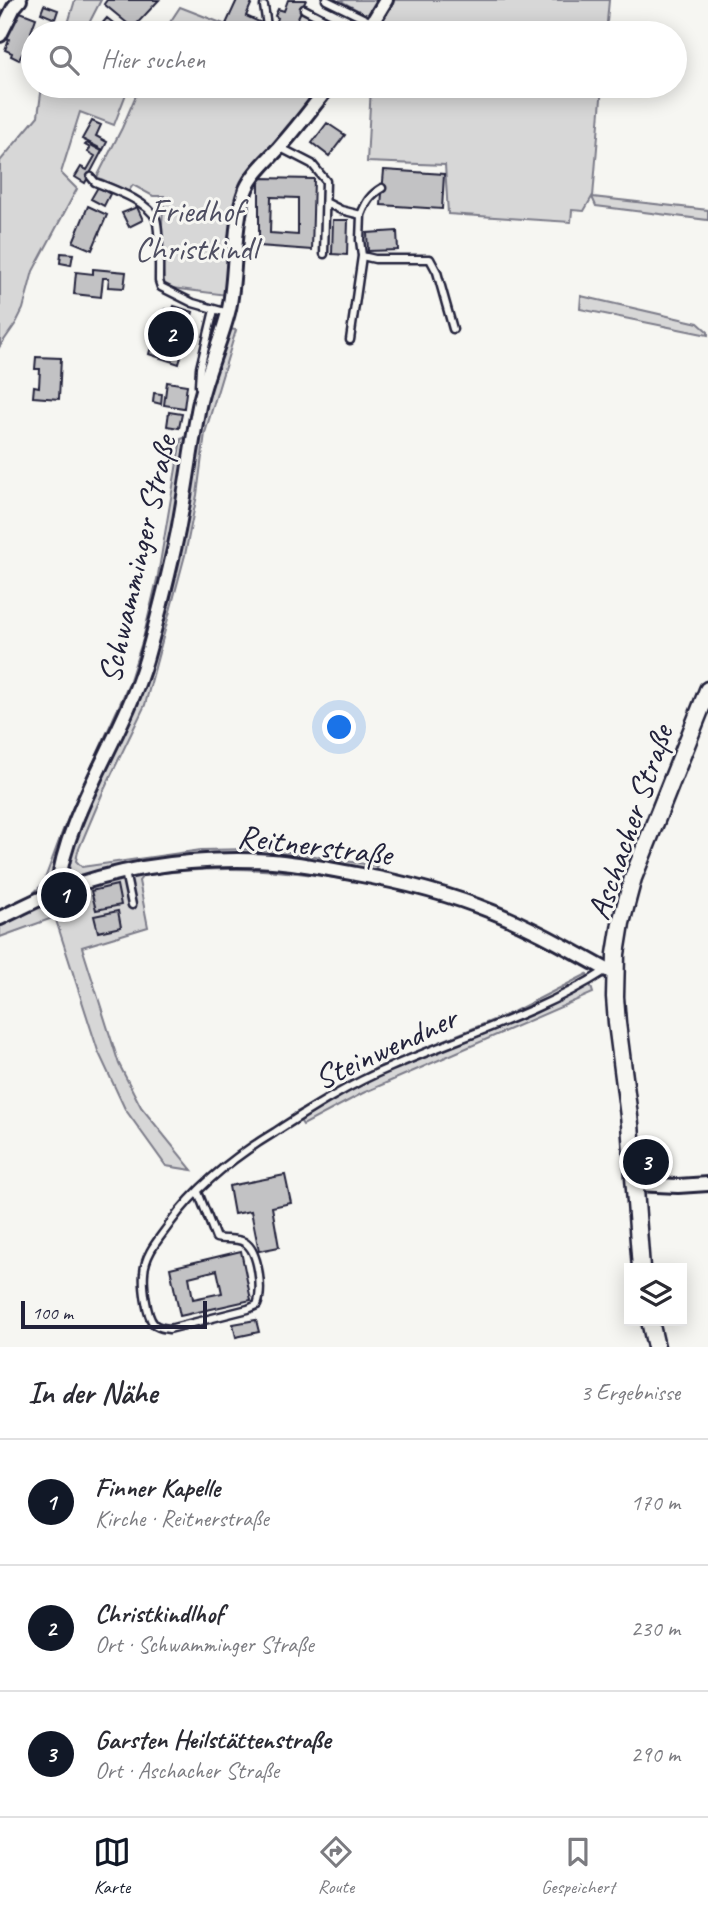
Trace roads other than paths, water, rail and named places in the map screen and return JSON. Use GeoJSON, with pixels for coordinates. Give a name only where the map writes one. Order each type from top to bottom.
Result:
{"type":"FeatureCollection","features":[{"type":"Feature","properties":{"kind":"street"},"geometry":{"type":"LineString","coordinates":[[0,35],[20,0]]}},
{"type":"Feature","properties":{"kind":"street"},"geometry":{"type":"LineString","coordinates":[[373,21],[386,0]]}},
{"type":"Feature","properties":{"kind":"street","name":"Schwamminger Straße"},"geometry":{"type":"LineString","coordinates":[[57,891],[65,853],[79,816],[126,714],[143,669],[171,562],[200,403],[228,313],[238,228],[247,187],[319,98]]}},
{"type":"Feature","properties":{"kind":"street","name":"Aschacher Straße"},"geometry":{"type":"LineString","coordinates":[[641,1263],[630,1125],[611,970],[633,878],[708,690]]}},
{"type":"Feature","properties":{"kind":"street","name":"Reitnerstraße"},"geometry":{"type":"LineString","coordinates":[[0,918],[57,891],[125,872],[179,863],[235,860],[273,862],[312,866],[425,889],[492,912],[542,934],[611,970]]}},
{"type":"Feature","properties":{"kind":"street"},"geometry":{"type":"LineString","coordinates":[[635,1184],[708,1184]]}},
{"type":"Feature","properties":{"kind":"street"},"geometry":{"type":"LineString","coordinates":[[651,1326],[656,1347]]}},
{"type":"Feature","properties":{"kind":"lane"},"geometry":{"type":"LineString","coordinates":[[326,0],[358,21]]}},
{"type":"Feature","properties":{"kind":"lane"},"geometry":{"type":"LineString","coordinates":[[264,6],[266,21]]}},
{"type":"Feature","properties":{"kind":"lane"},"geometry":{"type":"LineString","coordinates":[[304,9],[327,21]]}},
{"type":"Feature","properties":{"kind":"lane"},"geometry":{"type":"LineString","coordinates":[[279,148],[312,164],[326,181],[324,254]]}},
{"type":"Feature","properties":{"kind":"lane"},"geometry":{"type":"LineString","coordinates":[[91,177],[95,182],[148,209],[156,220],[159,281],[162,287],[193,303],[228,313]]}},
{"type":"Feature","properties":{"kind":"lane"},"geometry":{"type":"LineString","coordinates":[[350,340],[362,256],[361,215],[373,193],[382,188]]}},
{"type":"Feature","properties":{"kind":"lane"},"geometry":{"type":"LineString","coordinates":[[327,203],[361,215]]}},
{"type":"Feature","properties":{"kind":"lane"},"geometry":{"type":"LineString","coordinates":[[362,256],[374,259],[430,259],[437,272],[453,329]]}},
{"type":"Feature","properties":{"kind":"lane"},"geometry":{"type":"LineString","coordinates":[[200,403],[200,368],[214,310]]}},
{"type":"Feature","properties":{"kind":"lane"},"geometry":{"type":"LineString","coordinates":[[125,872],[132,905]]}},
{"type":"Feature","properties":{"kind":"lane","name":"Steinwendner"},"geometry":{"type":"LineString","coordinates":[[198,1192],[216,1238],[248,1243],[256,1259],[261,1296],[257,1305],[248,1309],[169,1329],[158,1327],[151,1322],[145,1298],[145,1263],[180,1210],[220,1169],[235,1157],[348,1088],[544,1003],[611,970]]}},
{"type":"Feature","properties":{"kind":"place","name":"Christkindlhof"},"geometry":{"type":"Point","coordinates":[171,334]}},
{"type":"Feature","properties":{"kind":"place","name":"Finner Kapelle"},"geometry":{"type":"Point","coordinates":[64,895]}},
{"type":"Feature","properties":{"kind":"place","name":"Garsten Heilstättenstraße"},"geometry":{"type":"Point","coordinates":[646,1162]}},
{"type":"Feature","properties":{"kind":"park label","name":"Friedhof Christkindl"},"geometry":{"type":"Point","coordinates":[196,229]}}]}
